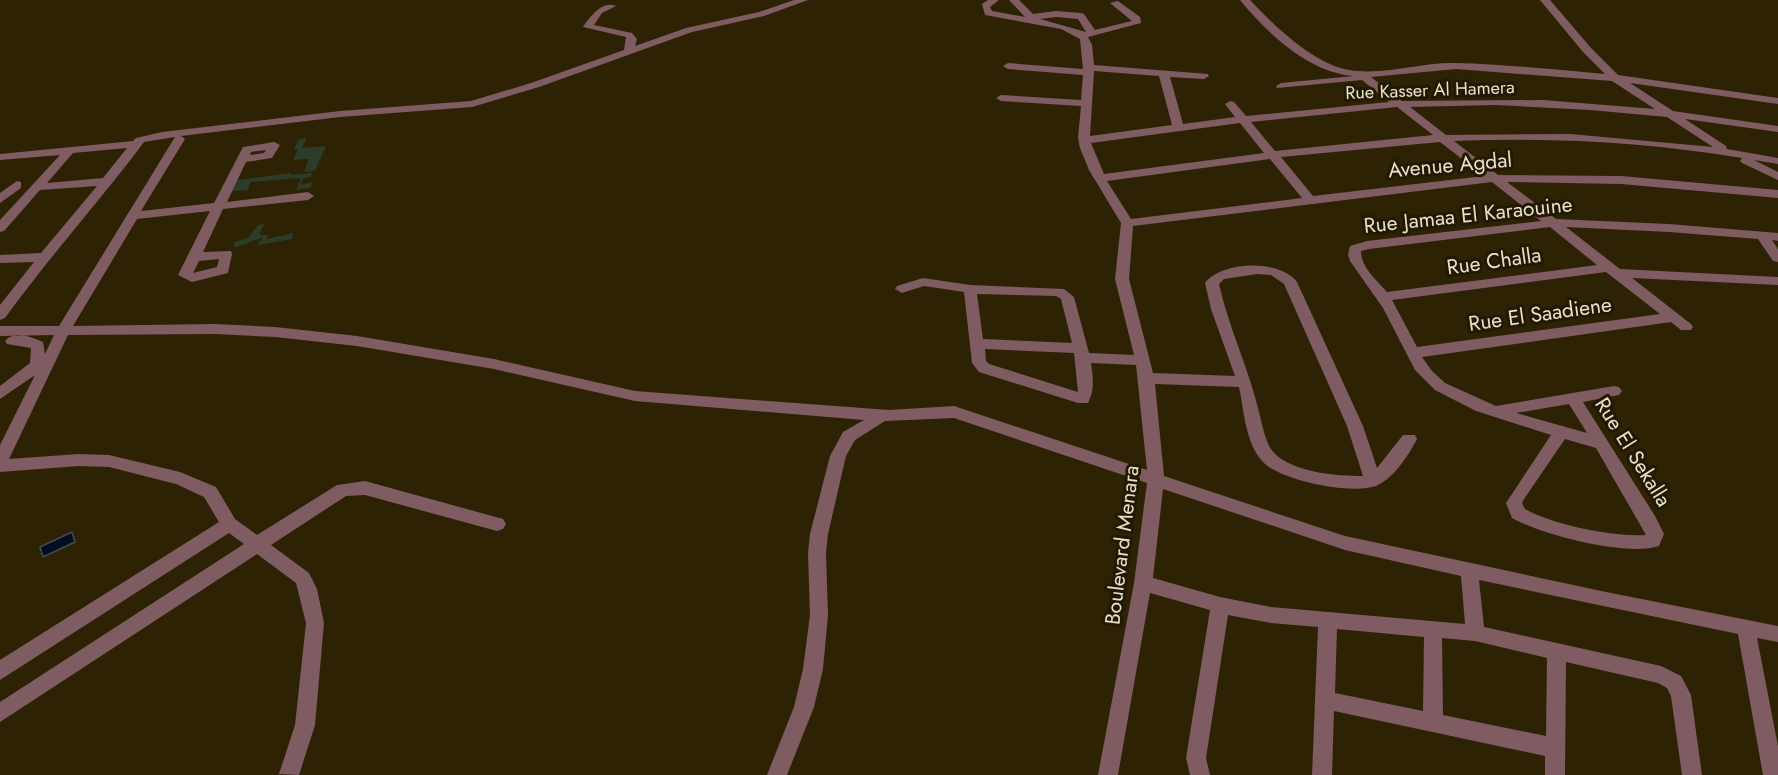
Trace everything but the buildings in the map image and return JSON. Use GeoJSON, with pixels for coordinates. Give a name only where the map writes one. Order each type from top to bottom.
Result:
{"type":"FeatureCollection","features":[{"type":"Feature","properties":{"kind":"street"},"geometry":{"type":"LineString","coordinates":[[0,315],[44,257],[109,181],[140,140],[221,127],[381,110],[462,106],[535,85],[689,30],[761,14],[803,0]]}},
{"type":"Feature","properties":{"kind":"street"},"geometry":{"type":"LineString","coordinates":[[994,0],[986,6],[988,13],[1031,19],[1087,34],[1114,30],[1138,21],[1115,3]]}},
{"type":"Feature","properties":{"kind":"street"},"geometry":{"type":"LineString","coordinates":[[1014,0],[1031,19]]}},
{"type":"Feature","properties":{"kind":"street"},"geometry":{"type":"LineString","coordinates":[[1245,0],[1271,27],[1316,60],[1333,68],[1364,76],[1402,104],[1686,327]]}},
{"type":"Feature","properties":{"kind":"street"},"geometry":{"type":"LineString","coordinates":[[1545,0],[1587,50],[1616,78],[1664,112],[1728,152],[1778,176]]}},
{"type":"Feature","properties":{"kind":"street"},"geometry":{"type":"LineString","coordinates":[[611,6],[599,11],[588,27],[629,35],[632,39],[628,52]]}},
{"type":"Feature","properties":{"kind":"street"},"geometry":{"type":"LineString","coordinates":[[1031,19],[1067,14],[1081,16],[1114,30]]}},
{"type":"Feature","properties":{"kind":"street"},"geometry":{"type":"LineString","coordinates":[[1086,20],[1088,70],[1084,140],[1127,223]]}},
{"type":"Feature","properties":{"kind":"street"},"geometry":{"type":"LineString","coordinates":[[1281,86],[1441,65],[1616,78],[1778,101]]}},
{"type":"Feature","properties":{"kind":"street"},"geometry":{"type":"LineString","coordinates":[[1008,66],[1204,76]]}},
{"type":"Feature","properties":{"kind":"street"},"geometry":{"type":"LineString","coordinates":[[1164,74],[1179,129]]}},
{"type":"Feature","properties":{"kind":"street"},"geometry":{"type":"LineString","coordinates":[[1001,98],[1085,103]]}},
{"type":"Feature","properties":{"kind":"street","name":"Rue Kasser Al Hamera"},"geometry":{"type":"LineString","coordinates":[[1084,140],[1402,104],[1549,103],[1664,112],[1778,129]]}},
{"type":"Feature","properties":{"kind":"street"},"geometry":{"type":"LineString","coordinates":[[1230,104],[1309,200]]}},
{"type":"Feature","properties":{"kind":"street"},"geometry":{"type":"LineString","coordinates":[[1102,178],[1274,156],[1445,138],[1576,138],[1728,152],[1778,161]]}},
{"type":"Feature","properties":{"kind":"street"},"geometry":{"type":"LineString","coordinates":[[179,139],[63,331],[0,464],[79,460],[143,467],[180,478],[210,492],[229,524],[303,578],[315,623],[305,725],[288,775]]}},
{"type":"Feature","properties":{"kind":"street"},"geometry":{"type":"LineString","coordinates":[[1,158],[137,144]]}},
{"type":"Feature","properties":{"kind":"street"},"geometry":{"type":"LineString","coordinates":[[0,228],[71,149]]}},
{"type":"Feature","properties":{"kind":"street"},"geometry":{"type":"LineString","coordinates":[[194,257],[242,159]]}},
{"type":"Feature","properties":{"kind":"street","name":"Avenue Agdal"},"geometry":{"type":"LineString","coordinates":[[1127,223],[1494,178],[1621,180],[1778,194]]}},
{"type":"Feature","properties":{"kind":"street"},"geometry":{"type":"LineString","coordinates":[[37,187],[109,181]]}},
{"type":"Feature","properties":{"kind":"street"},"geometry":{"type":"LineString","coordinates":[[0,199],[17,185]]}},
{"type":"Feature","properties":{"kind":"street"},"geometry":{"type":"LineString","coordinates":[[134,216],[308,196]]}},
{"type":"Feature","properties":{"kind":"street","name":"Boulevard Menara"},"geometry":{"type":"LineString","coordinates":[[1108,775],[1143,583],[1156,478],[1147,378],[1122,279],[1121,267],[1128,234],[1127,223]]}},
{"type":"Feature","properties":{"kind":"street","name":"Rue Jamaa El Karaouine"},"geometry":{"type":"LineString","coordinates":[[1600,443],[1448,394],[1427,375],[1412,353],[1384,297],[1354,257],[1353,252],[1358,247],[1554,223],[1669,228],[1778,237]]}},
{"type":"Feature","properties":{"kind":"street"},"geometry":{"type":"LineString","coordinates":[[1762,236],[1778,258]]}},
{"type":"Feature","properties":{"kind":"street"},"geometry":{"type":"LineString","coordinates":[[0,259],[44,257]]}},
{"type":"Feature","properties":{"kind":"street"},"geometry":{"type":"LineString","coordinates":[[1373,480],[1355,426],[1299,300],[1285,275],[1272,270],[1220,276],[1212,283],[1263,450],[1271,460],[1284,468],[1352,483],[1373,480],[1409,439]]}},
{"type":"Feature","properties":{"kind":"street","name":"Rue Challa"},"geometry":{"type":"LineString","coordinates":[[1384,297],[1614,270],[1778,281]]}},
{"type":"Feature","properties":{"kind":"street"},"geometry":{"type":"LineString","coordinates":[[902,289],[923,282],[970,289],[1038,290],[1064,294],[1067,297],[1081,353],[1087,392],[1083,399],[984,368],[978,360],[970,289]]}},
{"type":"Feature","properties":{"kind":"street","name":"Rue El Saadiene"},"geometry":{"type":"LineString","coordinates":[[1412,353],[1674,317]]}},
{"type":"Feature","properties":{"kind":"street"},"geometry":{"type":"LineString","coordinates":[[0,331],[215,329],[325,336],[494,364],[635,396],[884,415],[940,411],[969,415],[1345,543],[1469,571],[1778,634]]}},
{"type":"Feature","properties":{"kind":"street"},"geometry":{"type":"LineString","coordinates":[[0,341],[28,341],[40,348],[35,369],[0,394]]}},
{"type":"Feature","properties":{"kind":"street"},"geometry":{"type":"LineString","coordinates":[[976,344],[1143,360]]}},
{"type":"Feature","properties":{"kind":"street"},"geometry":{"type":"LineString","coordinates":[[1147,378],[1244,382]]}},
{"type":"Feature","properties":{"kind":"street"},"geometry":{"type":"LineString","coordinates":[[1496,411],[1614,391]]}},
{"type":"Feature","properties":{"kind":"street","name":"Rue El Sekalla"},"geometry":{"type":"LineString","coordinates":[[1562,431],[1518,495],[1514,503],[1518,513],[1539,524],[1634,543],[1653,541],[1655,534],[1649,521],[1574,399]]}},
{"type":"Feature","properties":{"kind":"street"},"geometry":{"type":"LineString","coordinates":[[777,775],[804,708],[813,669],[819,615],[817,553],[819,534],[838,456],[849,435],[884,415]]}},
{"type":"Feature","properties":{"kind":"street"},"geometry":{"type":"LineString","coordinates":[[0,713],[256,543],[335,494],[358,487],[497,524]]}},
{"type":"Feature","properties":{"kind":"street"},"geometry":{"type":"LineString","coordinates":[[0,671],[229,524]]}},
{"type":"Feature","properties":{"kind":"street"},"geometry":{"type":"LineString","coordinates":[[1469,571],[1475,633]]}},
{"type":"Feature","properties":{"kind":"street"},"geometry":{"type":"LineString","coordinates":[[1143,583],[1220,605],[1271,615],[1475,633],[1649,672],[1674,682],[1681,695],[1692,775]]}},
{"type":"Feature","properties":{"kind":"street"},"geometry":{"type":"LineString","coordinates":[[1200,775],[1196,758],[1220,605]]}},
{"type":"Feature","properties":{"kind":"street"},"geometry":{"type":"LineString","coordinates":[[1322,775],[1328,621]]}},
{"type":"Feature","properties":{"kind":"street"},"geometry":{"type":"LineString","coordinates":[[1746,627],[1773,775]]}},
{"type":"Feature","properties":{"kind":"street"},"geometry":{"type":"LineString","coordinates":[[1433,629],[1433,720]]}},
{"type":"Feature","properties":{"kind":"street"},"geometry":{"type":"LineString","coordinates":[[1555,775],[1557,652]]}},
{"type":"Feature","properties":{"kind":"street"},"geometry":{"type":"LineString","coordinates":[[1326,700],[1433,720],[1554,748]]}},
{"type":"Feature","properties":{"kind":"green space"},"geometry":{"type":"Polygon","coordinates":[[[307,138],[302,148],[326,146],[315,171],[304,172],[309,159],[293,160],[298,150],[294,149],[299,139],[307,138]]]}},
{"type":"Feature","properties":{"kind":"green space"},"geometry":{"type":"Polygon","coordinates":[[[291,173],[291,175],[312,173],[311,177],[303,178],[300,185],[313,182],[310,188],[296,190],[301,179],[297,178],[250,182],[248,190],[232,191],[238,180],[291,173]]]}},
{"type":"Feature","properties":{"kind":"green space"},"geometry":{"type":"Polygon","coordinates":[[[264,224],[259,235],[268,235],[267,239],[293,233],[292,239],[257,245],[263,238],[260,238],[233,247],[235,242],[248,238],[258,225],[264,224]]]}},
{"type":"Feature","properties":{"kind":"water"},"geometry":{"type":"Polygon","coordinates":[[[72,532],[75,542],[43,557],[40,547],[72,532]]]}}]}
